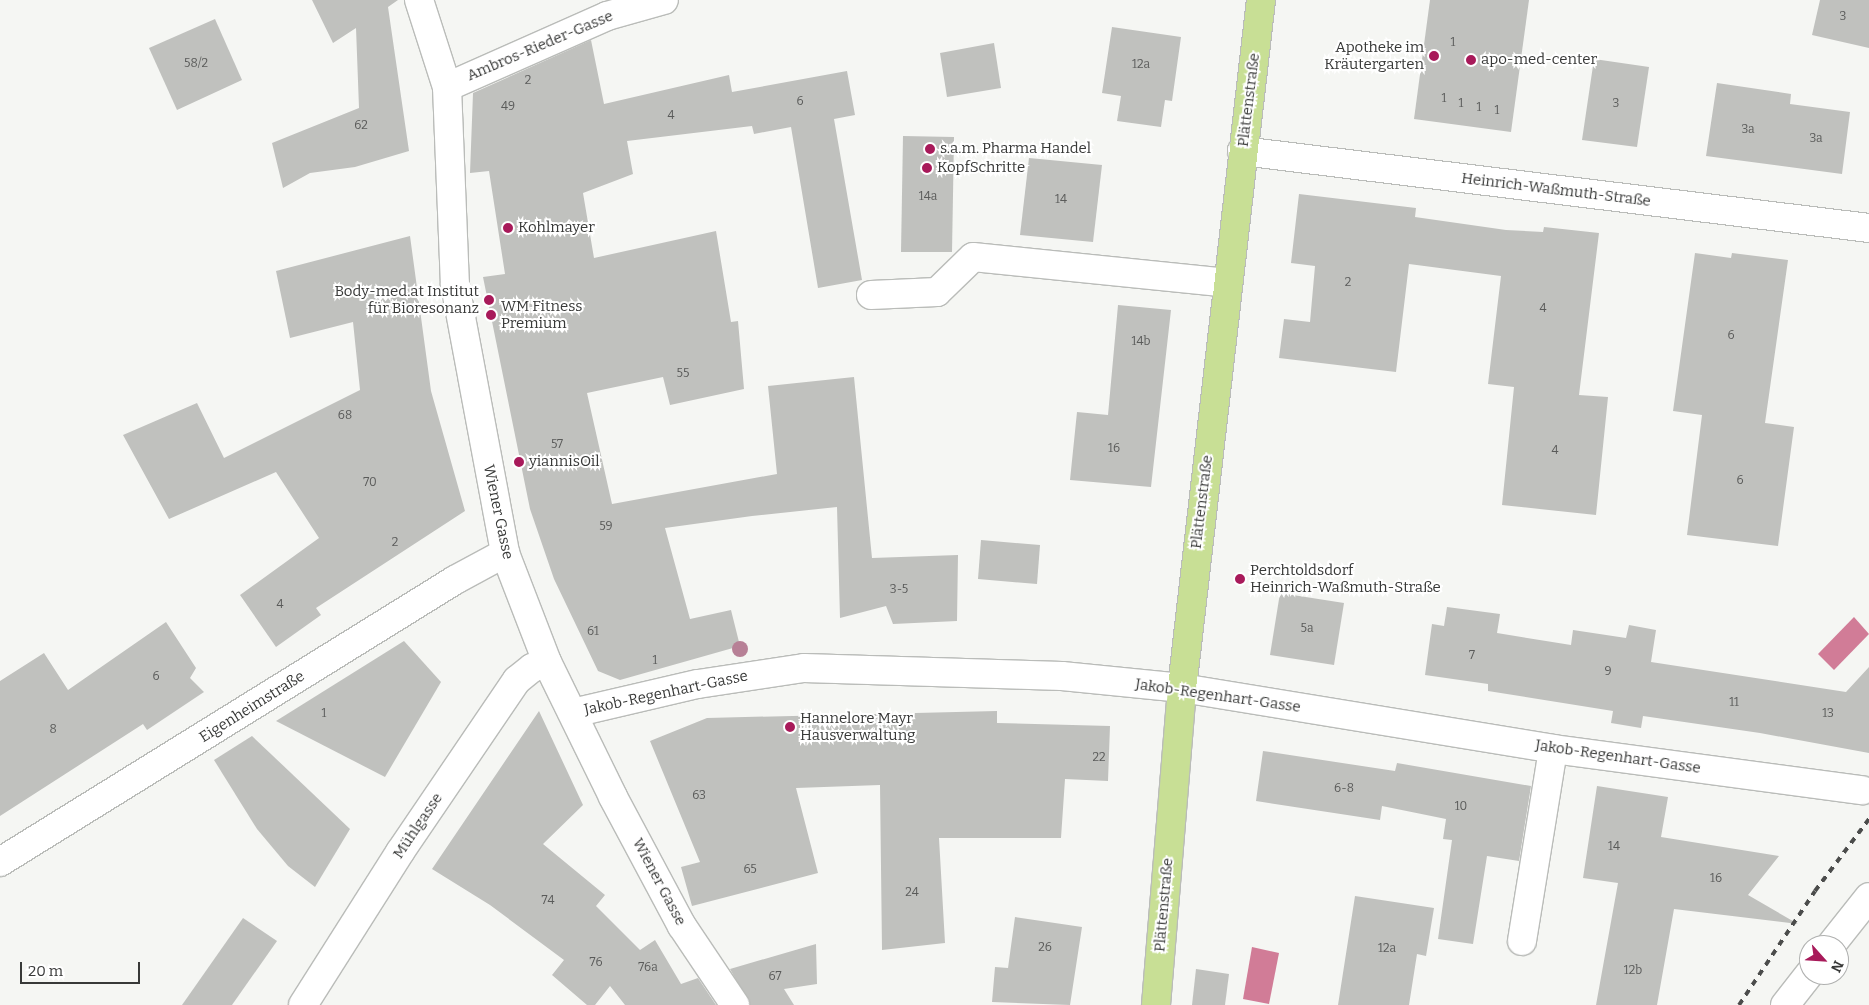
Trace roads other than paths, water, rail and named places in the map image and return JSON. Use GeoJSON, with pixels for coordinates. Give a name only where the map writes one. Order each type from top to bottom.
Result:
{"type":"FeatureCollection","features":[{"type":"Feature","properties":{"kind":"main road","name":"Plättenstraße"},"geometry":{"type":"LineString","coordinates":[[1156,1005],[1182,688],[1242,151],[1261,0]]}},
{"type":"Feature","properties":{"kind":"street","name":"Wiener Gasse"},"geometry":{"type":"LineString","coordinates":[[419,0],[447,87],[455,285],[505,553],[548,662],[573,712],[682,926],[735,1005]]}},
{"type":"Feature","properties":{"kind":"street","name":"Ambros-Rieder-Gasse"},"geometry":{"type":"LineString","coordinates":[[447,87],[607,16],[664,0]]}},
{"type":"Feature","properties":{"kind":"street","name":"Heinrich-Waßmuth-Straße"},"geometry":{"type":"LineString","coordinates":[[1242,151],[1869,228]]}},
{"type":"Feature","properties":{"kind":"street"},"geometry":{"type":"LineString","coordinates":[[871,295],[936,292],[972,256],[1228,283]]}},
{"type":"Feature","properties":{"kind":"street","name":"Eigenheimstraße"},"geometry":{"type":"LineString","coordinates":[[0,862],[455,580],[505,553]]}},
{"type":"Feature","properties":{"kind":"street","name":"Mühlgasse"},"geometry":{"type":"LineString","coordinates":[[304,1005],[400,852],[517,680],[532,668],[548,662]]}},
{"type":"Feature","properties":{"kind":"street","name":"Jakob-Regenhart-Gasse"},"geometry":{"type":"LineString","coordinates":[[573,712],[698,684],[804,668],[1062,676],[1182,688],[1552,749],[1862,790]]}},
{"type":"Feature","properties":{"kind":"street"},"geometry":{"type":"LineString","coordinates":[[1522,941],[1552,749]]}},
{"type":"Feature","properties":{"kind":"street"},"geometry":{"type":"LineString","coordinates":[[1840,935],[1869,898]]}},
{"type":"Feature","properties":{"kind":"street"},"geometry":{"type":"LineString","coordinates":[[1785,1005],[1800,985]]}},
{"type":"Feature","properties":{"kind":"railway"},"geometry":{"type":"LineString","coordinates":[[1739,1005],[1815,891],[1869,819]]}},
{"type":"Feature","properties":{"kind":"place","name":"Apotheke im Kräutergarten"},"geometry":{"type":"Point","coordinates":[1434,56]}},
{"type":"Feature","properties":{"kind":"place","name":"apo-med-center"},"geometry":{"type":"Point","coordinates":[1471,60]}},
{"type":"Feature","properties":{"kind":"place","name":"s.a.m. Pharma Handel"},"geometry":{"type":"Point","coordinates":[930,149]}},
{"type":"Feature","properties":{"kind":"place","name":"KopfSchritte"},"geometry":{"type":"Point","coordinates":[927,168]}},
{"type":"Feature","properties":{"kind":"place","name":"Kohlmayer"},"geometry":{"type":"Point","coordinates":[508,228]}},
{"type":"Feature","properties":{"kind":"place","name":"Body-med.at Institut für Bioresonanz"},"geometry":{"type":"Point","coordinates":[489,300]}},
{"type":"Feature","properties":{"kind":"place","name":"WM Fitness Premium"},"geometry":{"type":"Point","coordinates":[491,315]}},
{"type":"Feature","properties":{"kind":"place","name":"yiannisOil"},"geometry":{"type":"Point","coordinates":[519,462]}},
{"type":"Feature","properties":{"kind":"place","name":"Perchtoldsdorf Heinrich-Waßmuth-Straße"},"geometry":{"type":"Point","coordinates":[1240,579]}},
{"type":"Feature","properties":{"kind":"place","name":"Hannelore Mayr Hausverwaltung"},"geometry":{"type":"Point","coordinates":[790,727]}}]}
